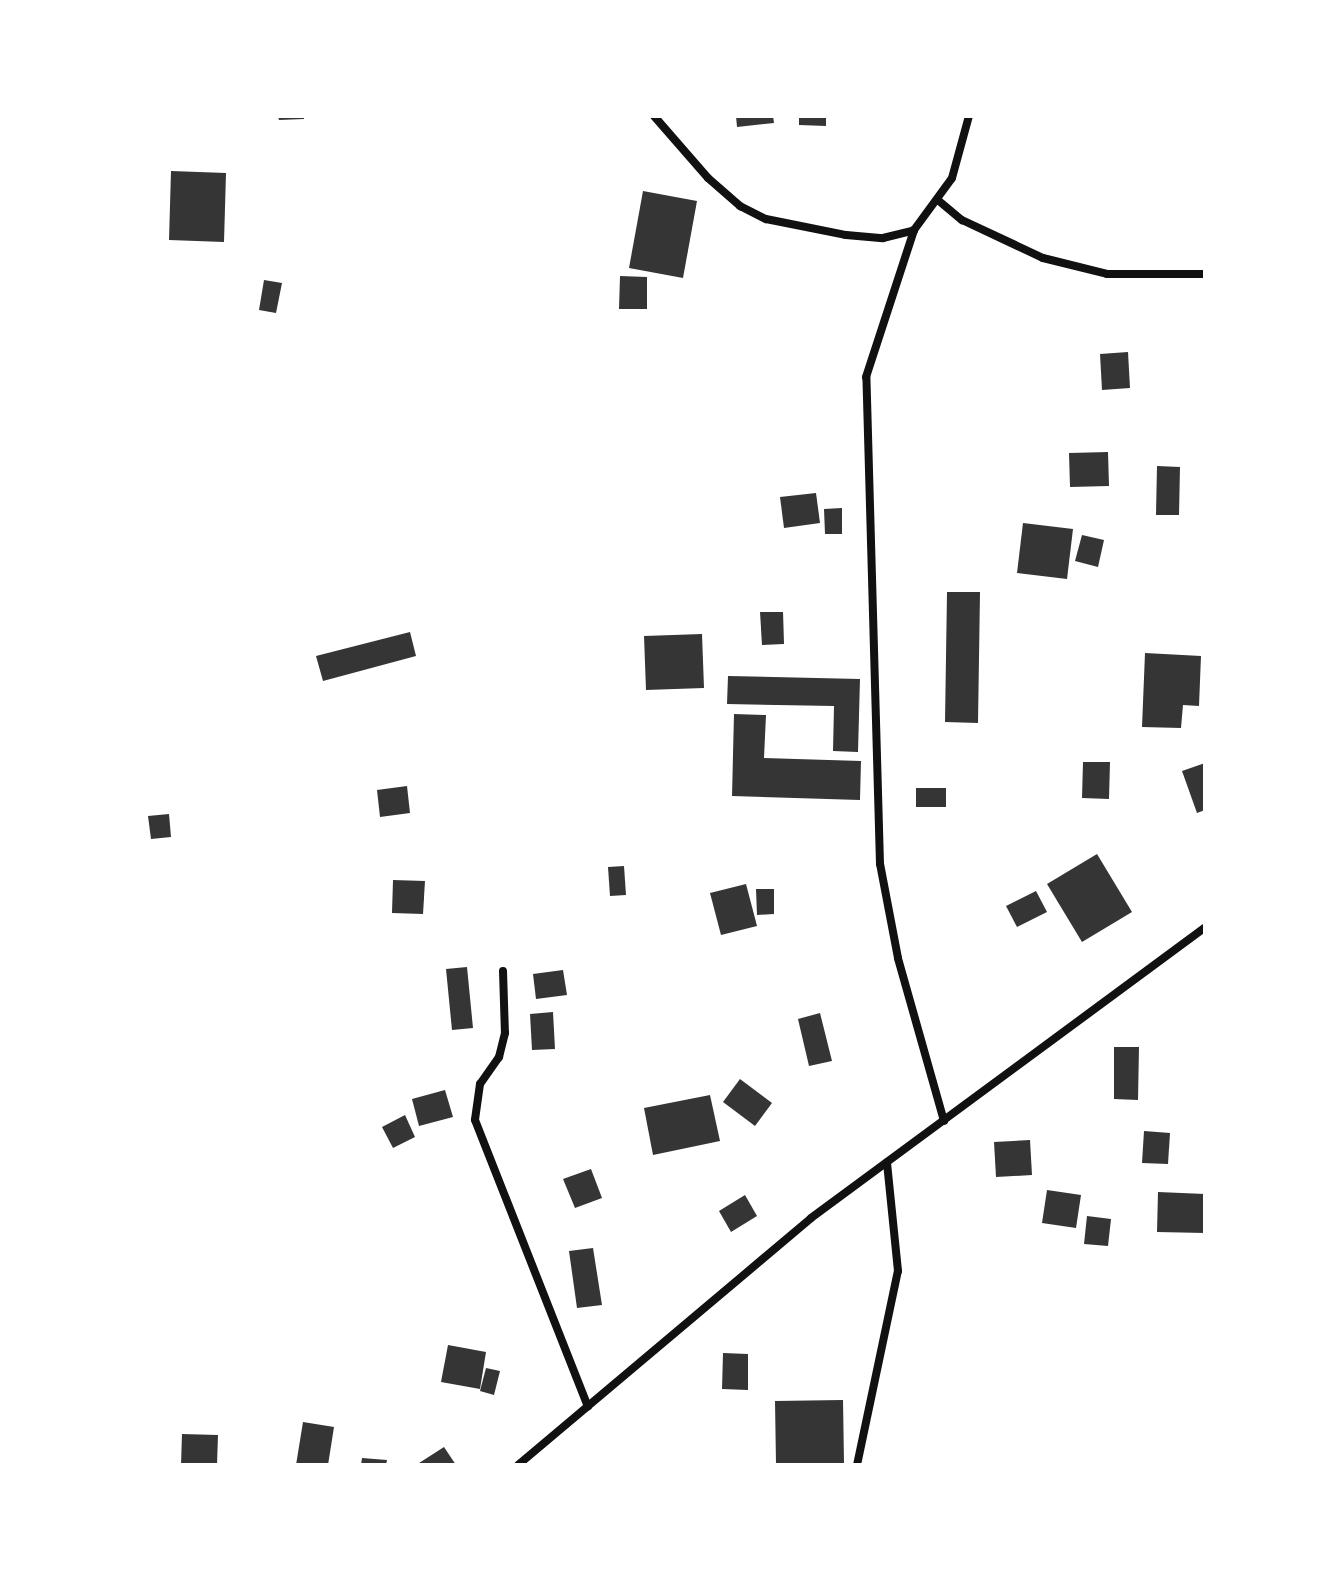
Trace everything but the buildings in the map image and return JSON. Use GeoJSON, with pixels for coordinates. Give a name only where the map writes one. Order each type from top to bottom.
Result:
{"type":"FeatureCollection","features":[{"type":"Feature","properties":{"kind":"street"},"geometry":{"type":"LineString","coordinates":[[654,116],[708,178],[740,206],[766,219],[846,235],[883,238],[914,230]]}},
{"type":"Feature","properties":{"kind":"street"},"geometry":{"type":"LineString","coordinates":[[944,1121],[898,958],[880,864],[866,377],[914,230],[939,201],[963,150],[969,116]]}},
{"type":"Feature","properties":{"kind":"street"},"geometry":{"type":"LineString","coordinates":[[939,201],[962,220],[1043,258],[1107,274],[1205,274]]}},
{"type":"Feature","properties":{"kind":"street"},"geometry":{"type":"LineString","coordinates":[[518,1465],[811,1218],[1205,928]]}},
{"type":"Feature","properties":{"kind":"street"},"geometry":{"type":"LineString","coordinates":[[503,971],[505,1033],[499,1057],[480,1084],[475,1120],[588,1407]]}},
{"type":"Feature","properties":{"kind":"street"},"geometry":{"type":"LineString","coordinates":[[857,1465],[898,1271],[887,1163]]}}]}
